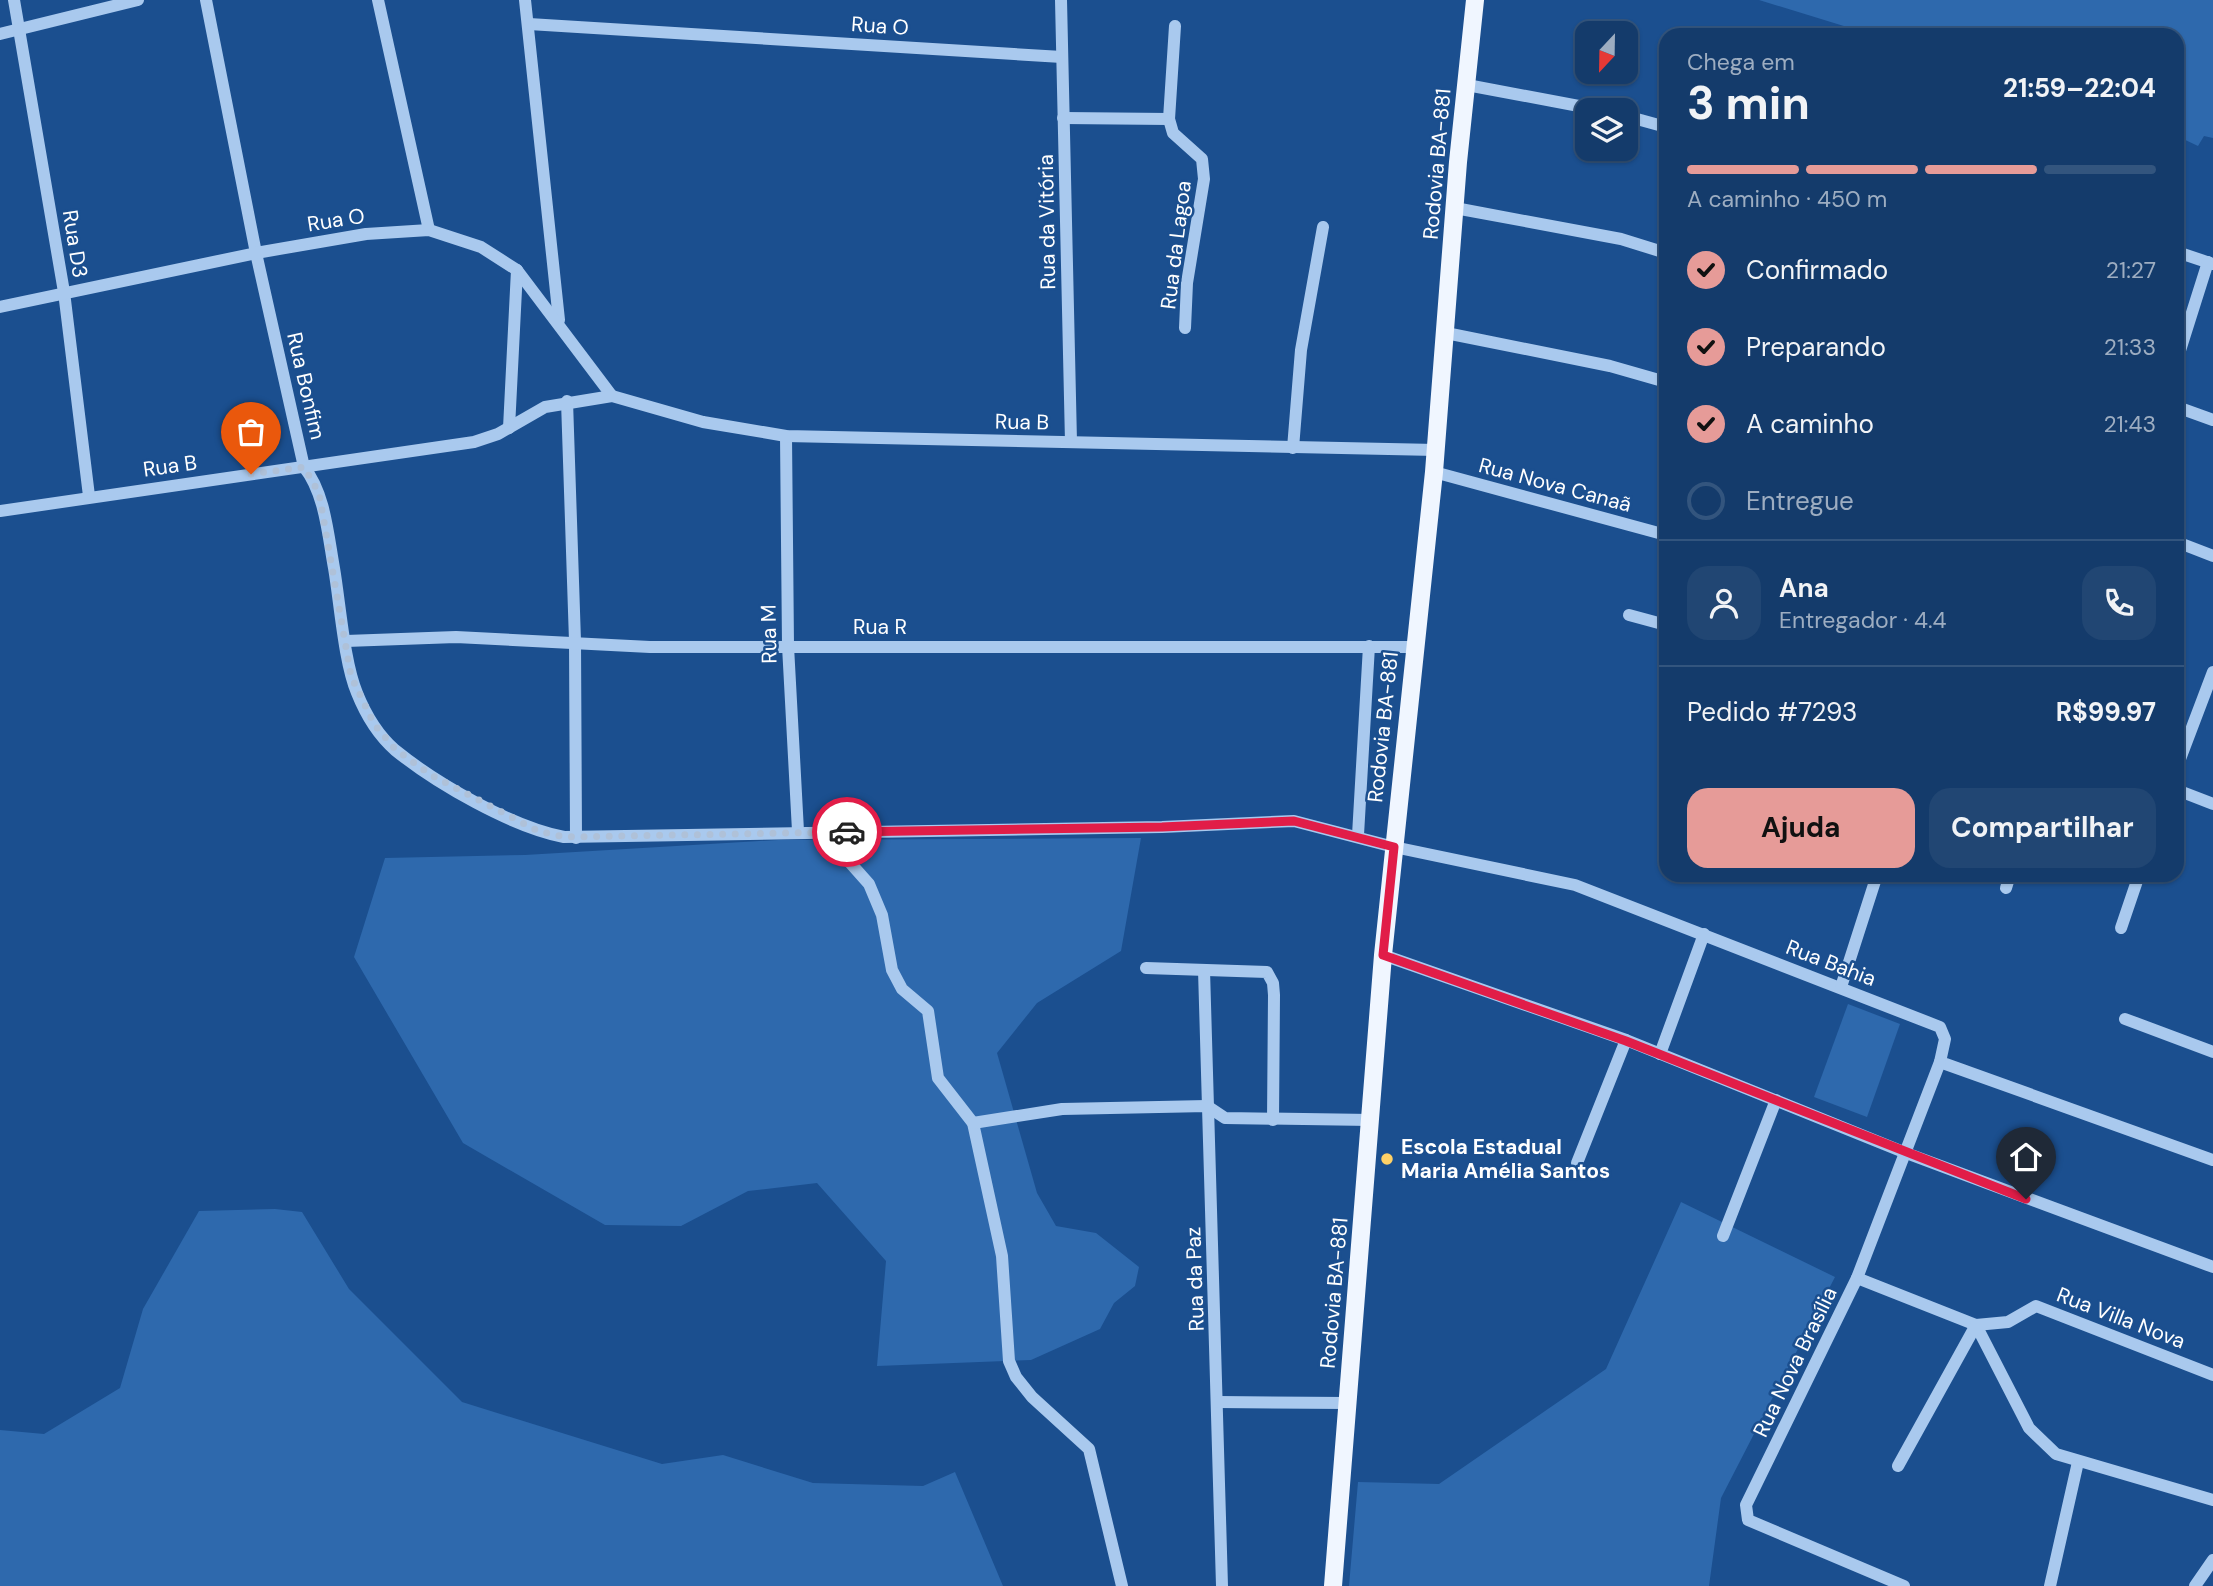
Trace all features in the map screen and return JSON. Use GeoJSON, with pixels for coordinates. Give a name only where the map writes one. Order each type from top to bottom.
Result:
{"type":"FeatureCollection","features":[{"type":"Feature","properties":{"kind":"main road","name":"Rodovia BA-881"},"geometry":{"type":"LineString","coordinates":[[1333,1586],[1383,955],[1434,472],[1475,0]]}},
{"type":"Feature","properties":{"kind":"street","name":"Rua D3"},"geometry":{"type":"LineString","coordinates":[[14,0],[64,292],[89,496]]}},
{"type":"Feature","properties":{"kind":"street"},"geometry":{"type":"LineString","coordinates":[[0,34],[138,0]]}},
{"type":"Feature","properties":{"kind":"street","name":"Rua Bonfim"},"geometry":{"type":"LineString","coordinates":[[206,0],[256,253],[304,467],[319,493],[356,692],[374,724],[395,749],[431,775],[538,831],[576,838],[797,831],[819,833],[1162,827],[1294,821],[1358,835],[1394,847]]}},
{"type":"Feature","properties":{"kind":"street"},"geometry":{"type":"LineString","coordinates":[[377,0],[429,230]]}},
{"type":"Feature","properties":{"kind":"street"},"geometry":{"type":"LineString","coordinates":[[525,0],[559,323]]}},
{"type":"Feature","properties":{"kind":"street","name":"Rua da Vitória"},"geometry":{"type":"LineString","coordinates":[[1061,0],[1071,442]]}},
{"type":"Feature","properties":{"kind":"street","name":"Rua O"},"geometry":{"type":"LineString","coordinates":[[528,24],[1062,57]]}},
{"type":"Feature","properties":{"kind":"street"},"geometry":{"type":"LineString","coordinates":[[1063,118],[1169,119],[1175,26]]}},
{"type":"Feature","properties":{"kind":"street"},"geometry":{"type":"LineString","coordinates":[[1467,85],[1575,105]]}},
{"type":"Feature","properties":{"kind":"street","name":"Rua da Lagoa"},"geometry":{"type":"LineString","coordinates":[[1169,119],[1172,133],[1202,159],[1205,179],[1187,283],[1185,328]]}},
{"type":"Feature","properties":{"kind":"street"},"geometry":{"type":"LineString","coordinates":[[1638,119],[1659,125]]}},
{"type":"Feature","properties":{"kind":"street"},"geometry":{"type":"LineString","coordinates":[[1455,208],[1621,239],[1659,251]]}},
{"type":"Feature","properties":{"kind":"street"},"geometry":{"type":"LineString","coordinates":[[1293,448],[1301,350],[1323,227]]}},
{"type":"Feature","properties":{"kind":"street","name":"Rua O"},"geometry":{"type":"LineString","coordinates":[[0,307],[256,253],[376,233],[429,230],[481,247],[517,270],[612,397]]}},
{"type":"Feature","properties":{"kind":"street"},"geometry":{"type":"LineString","coordinates":[[2184,254],[2210,263],[2184,339]]}},
{"type":"Feature","properties":{"kind":"street"},"geometry":{"type":"LineString","coordinates":[[509,428],[517,270]]}},
{"type":"Feature","properties":{"kind":"street"},"geometry":{"type":"LineString","coordinates":[[1446,333],[1610,366],[1659,380]]}},
{"type":"Feature","properties":{"kind":"street","name":"Rua B"},"geometry":{"type":"LineString","coordinates":[[0,511],[474,442],[509,428],[538,409],[567,401],[612,397],[738,430],[786,436],[1436,450]]}},
{"type":"Feature","properties":{"kind":"street"},"geometry":{"type":"LineString","coordinates":[[567,401],[575,641],[576,838]]}},
{"type":"Feature","properties":{"kind":"street"},"geometry":{"type":"LineString","coordinates":[[2184,410],[2213,420]]}},
{"type":"Feature","properties":{"kind":"street","name":"Rua M"},"geometry":{"type":"LineString","coordinates":[[786,436],[788,646],[797,831]]}},
{"type":"Feature","properties":{"kind":"street","name":"Rua Nova Canaã"},"geometry":{"type":"LineString","coordinates":[[1434,472],[1659,534]]}},
{"type":"Feature","properties":{"kind":"street"},"geometry":{"type":"LineString","coordinates":[[2184,545],[2213,556]]}},
{"type":"Feature","properties":{"kind":"street"},"geometry":{"type":"LineString","coordinates":[[1629,615],[1659,623]]}},
{"type":"Feature","properties":{"kind":"street","name":"Rua R"},"geometry":{"type":"LineString","coordinates":[[346,641],[456,637],[575,641],[650,647],[1415,647]]}},
{"type":"Feature","properties":{"kind":"street"},"geometry":{"type":"LineString","coordinates":[[1358,835],[1369,646]]}},
{"type":"Feature","properties":{"kind":"street"},"geometry":{"type":"LineString","coordinates":[[2184,752],[2208,699],[2213,672]]}},
{"type":"Feature","properties":{"kind":"street"},"geometry":{"type":"LineString","coordinates":[[2184,793],[2213,804]]}},
{"type":"Feature","properties":{"kind":"street"},"geometry":{"type":"LineString","coordinates":[[819,833],[858,870],[876,894],[892,970],[902,989],[928,1011],[938,1078],[973,1123],[1002,1256],[1009,1361],[1016,1377],[1032,1397],[1089,1449],[1122,1586]]}},
{"type":"Feature","properties":{"kind":"street","name":"Rua Bahia"},"geometry":{"type":"LineString","coordinates":[[1394,847],[1574,885],[1841,987],[1940,1027],[1945,1039],[1940,1062]]}},
{"type":"Feature","properties":{"kind":"street"},"geometry":{"type":"LineString","coordinates":[[1841,987],[1875,882]]}},
{"type":"Feature","properties":{"kind":"street"},"geometry":{"type":"LineString","coordinates":[[2006,888],[2008,882]]}},
{"type":"Feature","properties":{"kind":"street"},"geometry":{"type":"LineString","coordinates":[[2121,928],[2137,882]]}},
{"type":"Feature","properties":{"kind":"street"},"geometry":{"type":"LineString","coordinates":[[1660,1054],[1704,934]]}},
{"type":"Feature","properties":{"kind":"street"},"geometry":{"type":"LineString","coordinates":[[1383,955],[1626,1041],[1906,1153],[2213,1267]]}},
{"type":"Feature","properties":{"kind":"street"},"geometry":{"type":"LineString","coordinates":[[1146,968],[1269,974],[1273,987],[1273,1120]]}},
{"type":"Feature","properties":{"kind":"street","name":"Rua da Paz"},"geometry":{"type":"LineString","coordinates":[[1204,970],[1222,1586]]}},
{"type":"Feature","properties":{"kind":"street"},"geometry":{"type":"LineString","coordinates":[[2125,1019],[2213,1052]]}},
{"type":"Feature","properties":{"kind":"street"},"geometry":{"type":"LineString","coordinates":[[1577,1163],[1626,1041]]}},
{"type":"Feature","properties":{"kind":"street"},"geometry":{"type":"LineString","coordinates":[[1940,1062],[2213,1160]]}},
{"type":"Feature","properties":{"kind":"street","name":"Rua Nova Brasília"},"geometry":{"type":"LineString","coordinates":[[1905,1586],[1748,1520],[1746,1506],[1857,1278],[1940,1062]]}},
{"type":"Feature","properties":{"kind":"street"},"geometry":{"type":"LineString","coordinates":[[1723,1237],[1776,1100]]}},
{"type":"Feature","properties":{"kind":"street"},"geometry":{"type":"LineString","coordinates":[[973,1123],[1062,1110],[1208,1105],[1225,1118],[1371,1120]]}},
{"type":"Feature","properties":{"kind":"street","name":"Rua Villa Nova"},"geometry":{"type":"LineString","coordinates":[[1857,1278],[1976,1325],[2008,1322],[2036,1306],[2213,1375]]}},
{"type":"Feature","properties":{"kind":"street"},"geometry":{"type":"LineString","coordinates":[[1976,1325],[2029,1428],[2056,1454],[2213,1500]]}},
{"type":"Feature","properties":{"kind":"street"},"geometry":{"type":"LineString","coordinates":[[1898,1466],[1976,1325]]}},
{"type":"Feature","properties":{"kind":"street"},"geometry":{"type":"LineString","coordinates":[[1218,1402],[1347,1404]]}},
{"type":"Feature","properties":{"kind":"street"},"geometry":{"type":"LineString","coordinates":[[2050,1586],[2078,1462]]}},
{"type":"Feature","properties":{"kind":"street"},"geometry":{"type":"LineString","coordinates":[[2195,1586],[2213,1560]]}},
{"type":"Feature","properties":{"kind":"shaded area"},"geometry":{"type":"Polygon","coordinates":[[[1759,0],[2213,0],[2213,138],[2204,136],[2198,146],[2184,139],[2184,28],[1850,28],[1759,0]]]}},
{"type":"Feature","properties":{"kind":"shaded area"},"geometry":{"type":"Polygon","coordinates":[[[1141,838],[1121,951],[1037,1003],[997,1053],[1037,1193],[1056,1226],[1096,1233],[1139,1267],[1135,1286],[1114,1303],[1100,1329],[1031,1360],[877,1366],[886,1261],[817,1183],[748,1191],[681,1226],[605,1225],[463,1143],[354,957],[385,858],[525,855],[778,840],[1141,838]]]}},
{"type":"Feature","properties":{"kind":"shaded area"},"geometry":{"type":"Polygon","coordinates":[[[1848,1004],[1900,1024],[1867,1117],[1814,1097],[1848,1004]]]}},
{"type":"Feature","properties":{"kind":"shaded area"},"geometry":{"type":"Polygon","coordinates":[[[1681,1202],[1835,1277],[1721,1498],[1709,1586],[1349,1586],[1358,1482],[1439,1484],[1606,1369],[1681,1202]]]}},
{"type":"Feature","properties":{"kind":"shaded area"},"geometry":{"type":"Polygon","coordinates":[[[275,1209],[302,1212],[349,1289],[462,1402],[662,1464],[723,1455],[813,1483],[923,1486],[955,1472],[1003,1586],[0,1586],[0,1430],[44,1434],[120,1388],[143,1309],[199,1211],[275,1209]]]}},
{"type":"Feature","properties":{"kind":"way so far"},"geometry":{"type":"LineString","coordinates":[[251,474],[304,467],[312,477],[319,493],[328,535],[351,676],[356,692],[384,738],[431,775],[538,831],[564,837],[847,832]]}},
{"type":"Feature","properties":{"kind":"place","name":"Escola Estadual Maria Amélia Santos"},"geometry":{"type":"Point","coordinates":[1387,1159]}},
{"type":"Feature","properties":{"kind":"route"},"geometry":{"type":"LineString","coordinates":[[847,832],[1162,827],[1294,821],[1358,835],[1394,847],[1383,955],[1626,1041],[2026,1199]]}}]}
